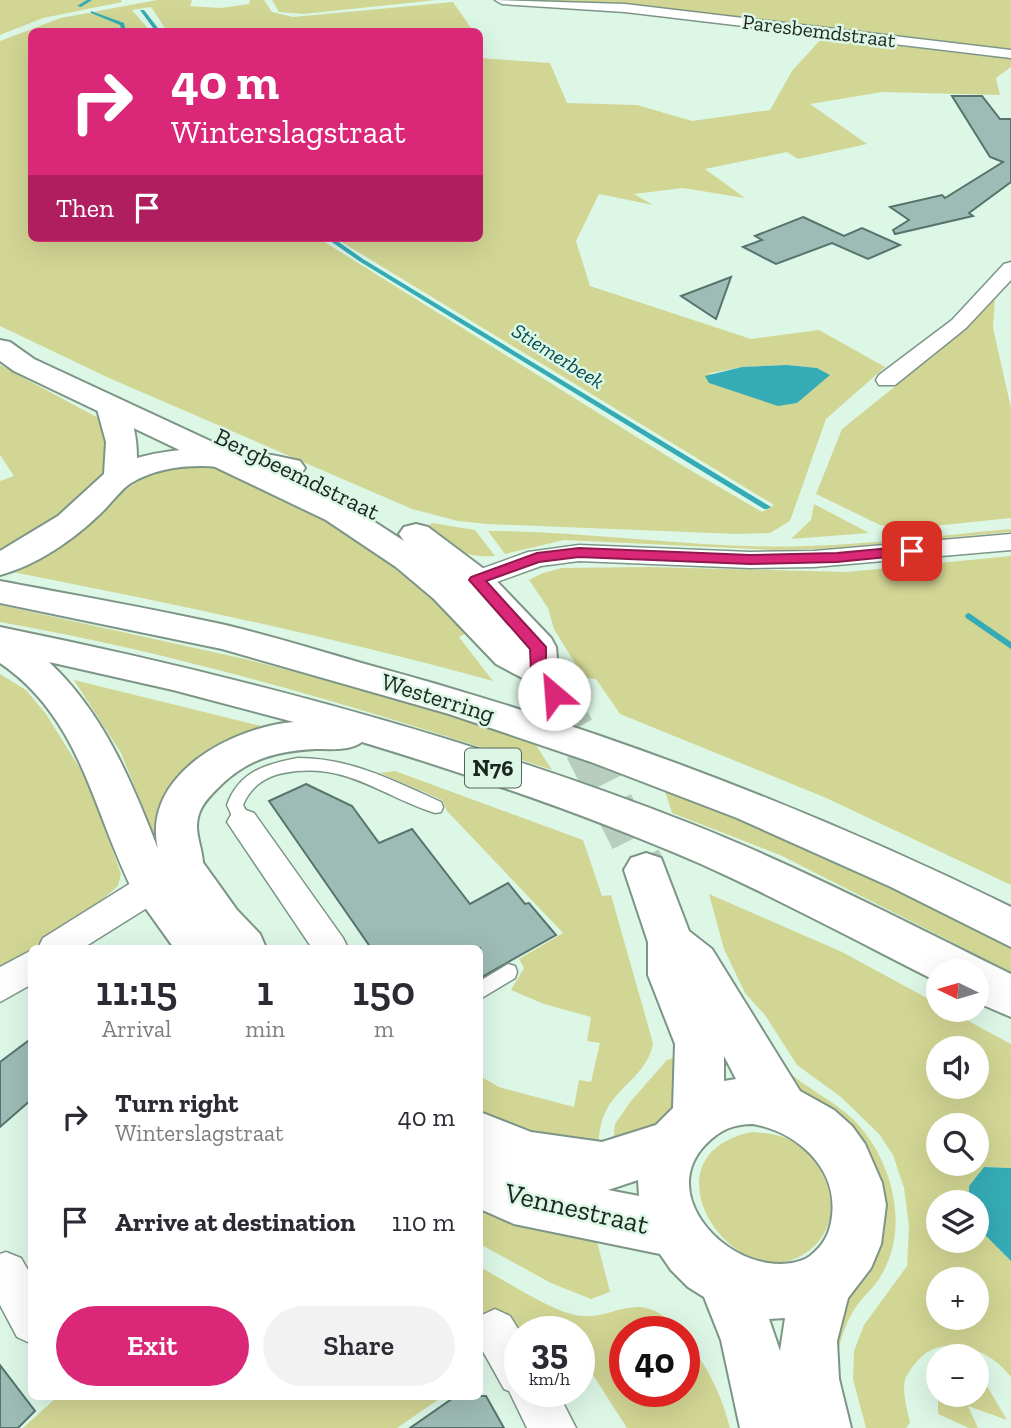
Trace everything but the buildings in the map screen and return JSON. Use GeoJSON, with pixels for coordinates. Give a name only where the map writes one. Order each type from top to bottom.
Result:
{"type":"FeatureCollection","features":[{"type":"Feature","properties":{"kind":"main road","name":"Bergbeemdstraat"},"geometry":{"type":"LineString","coordinates":[[0,347],[24,365],[112,409],[338,513],[408,559],[461,586]]}},
{"type":"Feature","properties":{"kind":"main road","name":"Bergbeemdstraat"},"geometry":{"type":"LineString","coordinates":[[0,347],[289,468],[400,525],[461,586],[509,655],[546,682]]}},
{"type":"Feature","properties":{"kind":"main road"},"geometry":{"type":"LineString","coordinates":[[112,409],[118,421],[123,451],[119,477]]}},
{"type":"Feature","properties":{"kind":"main road"},"geometry":{"type":"LineString","coordinates":[[0,564],[57,533],[90,507],[119,477],[154,462],[190,455],[218,456],[289,468]]}},
{"type":"Feature","properties":{"kind":"main road","name":"Westerring"},"geometry":{"type":"LineString","coordinates":[[0,592],[223,637],[460,703],[605,752],[752,807],[906,875],[1011,928]]}},
{"type":"Feature","properties":{"kind":"main road","name":"Westerring"},"geometry":{"type":"LineString","coordinates":[[0,639],[258,697],[483,764],[681,838],[936,959]]}},
{"type":"Feature","properties":{"kind":"main road"},"geometry":{"type":"LineString","coordinates":[[0,646],[36,671],[67,704],[104,762],[119,808],[168,877],[199,945]]}},
{"type":"Feature","properties":{"kind":"main road"},"geometry":{"type":"LineString","coordinates":[[168,877],[176,826],[187,794],[237,749],[274,737],[379,733]]}},
{"type":"Feature","properties":{"kind":"main road"},"geometry":{"type":"LineString","coordinates":[[646,870],[671,942]]}},
{"type":"Feature","properties":{"kind":"main road"},"geometry":{"type":"LineString","coordinates":[[168,877],[221,922],[241,945]]}},
{"type":"Feature","properties":{"kind":"main road","name":"Vennestraat"},"geometry":{"type":"LineString","coordinates":[[671,942],[696,963],[758,1071],[782,1107]]}},
{"type":"Feature","properties":{"kind":"main road","name":"Vennestraat"},"geometry":{"type":"LineString","coordinates":[[671,942],[671,975],[699,1044],[700,1077],[685,1131],[664,1171],[665,1200],[675,1230],[696,1259],[725,1280],[762,1292],[799,1290],[830,1275]]}},
{"type":"Feature","properties":{"kind":"main road"},"geometry":{"type":"LineString","coordinates":[[989,986],[1011,997]]}},
{"type":"Feature","properties":{"kind":"main road","name":"Vennestraat"},"geometry":{"type":"LineString","coordinates":[[483,1137],[531,1157],[602,1167],[685,1131],[723,1105],[752,1101],[782,1107],[814,1123],[840,1149],[856,1181],[860,1216],[852,1248],[830,1275],[811,1329],[809,1378],[821,1428]]}},
{"type":"Feature","properties":{"kind":"main road","name":"Vennestraat"},"geometry":{"type":"LineString","coordinates":[[483,1184],[514,1198],[675,1230]]}},
{"type":"Feature","properties":{"kind":"main road"},"geometry":{"type":"LineString","coordinates":[[725,1280],[749,1340],[770,1428]]}},
{"type":"Feature","properties":{"kind":"street","name":"Paresbemdstraat"},"geometry":{"type":"LineString","coordinates":[[502,0],[638,9],[1011,54]]}},
{"type":"Feature","properties":{"kind":"street"},"geometry":{"type":"LineString","coordinates":[[887,380],[959,324],[1011,268]]}},
{"type":"Feature","properties":{"kind":"street"},"geometry":{"type":"LineString","coordinates":[[461,586],[537,558],[579,553],[750,560],[814,559],[1011,542]]}},
{"type":"Feature","properties":{"kind":"street"},"geometry":{"type":"LineString","coordinates":[[243,822],[329,945]]}},
{"type":"Feature","properties":{"kind":"street"},"geometry":{"type":"LineString","coordinates":[[60,945],[168,877]]}},
{"type":"Feature","properties":{"kind":"street"},"geometry":{"type":"LineString","coordinates":[[0,986],[28,968]]}},
{"type":"Feature","properties":{"kind":"street"},"geometry":{"type":"LineString","coordinates":[[0,1278],[6,1273],[28,1314]]}},
{"type":"Feature","properties":{"kind":"street"},"geometry":{"type":"LineString","coordinates":[[495,1331],[504,1346]]}},
{"type":"Feature","properties":{"kind":"street"},"geometry":{"type":"LineString","coordinates":[[541,1407],[553,1428]]}},
{"type":"Feature","properties":{"kind":"lane"},"geometry":{"type":"LineString","coordinates":[[243,822],[235,806],[239,791],[261,773],[290,764],[319,762],[349,768],[435,807]]}},
{"type":"Feature","properties":{"kind":"lane"},"geometry":{"type":"LineString","coordinates":[[483,989],[508,972]]}},
{"type":"Feature","properties":{"kind":"green space"},"geometry":{"type":"Polygon","coordinates":[[[0,0],[122,2],[43,18],[0,35],[0,0]]]}},
{"type":"Feature","properties":{"kind":"green space"},"geometry":{"type":"Polygon","coordinates":[[[157,0],[192,0],[190,6],[221,8],[249,4],[250,0],[264,0],[272,12],[293,17],[453,2],[471,28],[165,28],[151,7],[132,10],[147,28],[34,28],[61,18],[157,0]]]}},
{"type":"Feature","properties":{"kind":"green space"},"geometry":{"type":"Polygon","coordinates":[[[272,0],[437,0],[303,14],[279,12],[272,0]]]}},
{"type":"Feature","properties":{"kind":"green space"},"geometry":{"type":"Polygon","coordinates":[[[539,0],[1011,0],[1011,51],[623,5],[539,0]]]}},
{"type":"Feature","properties":{"kind":"green space"},"geometry":{"type":"Polygon","coordinates":[[[28,30],[28,242],[324,242],[680,464],[762,512],[774,505],[342,242],[483,242],[483,58],[550,63],[567,103],[637,105],[692,121],[770,110],[792,71],[823,37],[1011,59],[1011,67],[996,78],[1000,95],[882,92],[810,104],[867,144],[798,159],[787,152],[705,169],[745,198],[683,188],[634,194],[653,205],[599,194],[576,241],[590,286],[751,339],[819,330],[885,367],[826,419],[790,521],[770,533],[737,534],[487,524],[458,521],[412,509],[109,378],[0,326],[0,41],[28,30]],[[787,365],[742,367],[706,374],[830,375],[817,368],[787,365]]]}},
{"type":"Feature","properties":{"kind":"green space"},"geometry":{"type":"Polygon","coordinates":[[[995,296],[993,328],[1011,408],[1011,518],[905,529],[880,525],[816,494],[842,429],[918,368],[995,296]]]}},
{"type":"Feature","properties":{"kind":"green space"},"geometry":{"type":"Polygon","coordinates":[[[0,365],[102,420],[111,439],[106,468],[94,488],[71,512],[0,556],[0,481],[14,476],[0,455],[0,365]]]}},
{"type":"Feature","properties":{"kind":"green space"},"geometry":{"type":"Polygon","coordinates":[[[199,461],[307,509],[359,538],[383,555],[414,580],[465,634],[459,637],[493,681],[314,636],[13,572],[81,531],[112,500],[145,476],[163,468],[199,461]]]}},
{"type":"Feature","properties":{"kind":"green space"},"geometry":{"type":"Polygon","coordinates":[[[814,504],[869,533],[791,539],[811,520],[814,504]]]}},
{"type":"Feature","properties":{"kind":"green space"},"geometry":{"type":"Polygon","coordinates":[[[432,523],[475,530],[495,556],[465,553],[441,542],[424,529],[432,523]]]}},
{"type":"Feature","properties":{"kind":"green space"},"geometry":{"type":"Polygon","coordinates":[[[1011,529],[1011,532],[819,549],[773,550],[564,540],[505,554],[488,531],[768,547],[859,543],[1011,529]]]}},
{"type":"Feature","properties":{"kind":"green space"},"geometry":{"type":"Polygon","coordinates":[[[1011,556],[1011,885],[824,797],[620,714],[596,679],[584,678],[554,629],[548,608],[529,580],[562,568],[649,567],[847,572],[1011,556]]]}},
{"type":"Feature","properties":{"kind":"green space"},"geometry":{"type":"Polygon","coordinates":[[[0,605],[245,659],[366,690],[534,742],[552,770],[279,686],[140,651],[0,622],[0,605]]]}},
{"type":"Feature","properties":{"kind":"green space"},"geometry":{"type":"Polygon","coordinates":[[[0,674],[26,690],[46,714],[89,783],[121,874],[118,886],[97,904],[37,945],[28,945],[28,951],[0,970],[0,674]]]}},
{"type":"Feature","properties":{"kind":"green space"},"geometry":{"type":"Polygon","coordinates":[[[74,680],[261,726],[239,736],[160,822],[156,840],[121,753],[74,680]]]}},
{"type":"Feature","properties":{"kind":"green space"},"geometry":{"type":"Polygon","coordinates":[[[395,771],[583,840],[602,896],[611,895],[653,1043],[646,1062],[605,1112],[597,1156],[483,1122],[483,1078],[499,1087],[574,1107],[579,1080],[591,1082],[600,1043],[587,1041],[591,1017],[544,1004],[511,990],[524,968],[519,959],[563,933],[447,811],[442,800],[380,773],[395,771]]]}},
{"type":"Feature","properties":{"kind":"green space"},"geometry":{"type":"Polygon","coordinates":[[[664,788],[768,830],[1011,945],[1011,972],[780,855],[672,813],[664,788]]]}},
{"type":"Feature","properties":{"kind":"green space"},"geometry":{"type":"Polygon","coordinates":[[[709,894],[842,952],[926,998],[926,1022],[970,1022],[1011,1044],[1011,1168],[989,1167],[989,1113],[926,1113],[926,1176],[977,1176],[969,1190],[926,1190],[926,1253],[989,1253],[989,1239],[1011,1261],[1011,1377],[1002,1366],[989,1357],[989,1344],[926,1344],[926,1353],[905,1379],[904,1395],[910,1422],[906,1428],[866,1428],[853,1379],[854,1351],[864,1325],[907,1266],[909,1226],[904,1188],[893,1155],[879,1134],[841,1097],[797,1065],[765,1015],[745,993],[724,949],[709,894]]]}},
{"type":"Feature","properties":{"kind":"green space"},"geometry":{"type":"Polygon","coordinates":[[[687,1053],[671,1120],[612,1154],[615,1124],[631,1101],[667,1060],[687,1053]]]}},
{"type":"Feature","properties":{"kind":"green space"},"geometry":{"type":"Polygon","coordinates":[[[781,1065],[854,1120],[878,1154],[893,1193],[895,1235],[890,1255],[880,1278],[849,1320],[837,1358],[826,1366],[844,1303],[866,1275],[879,1249],[884,1225],[884,1196],[784,1081],[781,1065]]]}},
{"type":"Feature","properties":{"kind":"green space"},"geometry":{"type":"Polygon","coordinates":[[[752,1132],[783,1137],[806,1151],[824,1177],[829,1192],[829,1223],[822,1237],[811,1249],[783,1262],[755,1259],[730,1244],[711,1222],[700,1195],[701,1169],[718,1146],[752,1132]]]}},
{"type":"Feature","properties":{"kind":"green space"},"geometry":{"type":"Polygon","coordinates":[[[483,1197],[593,1226],[610,1292],[591,1299],[551,1283],[483,1246],[483,1197]]]}},
{"type":"Feature","properties":{"kind":"green space"},"geometry":{"type":"Polygon","coordinates":[[[483,1269],[561,1311],[587,1316],[504,1316],[483,1331],[483,1269]]]}},
{"type":"Feature","properties":{"kind":"green space"},"geometry":{"type":"Polygon","coordinates":[[[625,1308],[651,1309],[662,1316],[609,1316],[609,1400],[595,1378],[595,1316],[587,1316],[625,1308]]]}},
{"type":"Feature","properties":{"kind":"green space"},"geometry":{"type":"Polygon","coordinates":[[[700,1360],[723,1404],[730,1428],[627,1428],[614,1407],[700,1407],[700,1360]]]}},
{"type":"Feature","properties":{"kind":"green space"},"geometry":{"type":"Polygon","coordinates":[[[989,1389],[1007,1420],[971,1407],[989,1407],[989,1389]]]}},
{"type":"Feature","properties":{"kind":"green space"},"geometry":{"type":"Polygon","coordinates":[[[54,1400],[438,1400],[397,1428],[23,1428],[54,1400]]]}},
{"type":"Feature","properties":{"kind":"green space"},"geometry":{"type":"Polygon","coordinates":[[[938,1407],[968,1407],[978,1428],[969,1428],[938,1414],[938,1407]]]}},
{"type":"Feature","properties":{"kind":"water"},"geometry":{"type":"Polygon","coordinates":[[[787,365],[817,368],[830,375],[797,403],[778,406],[709,383],[705,376],[742,367],[787,365]]]}},
{"type":"Feature","properties":{"kind":"water"},"geometry":{"type":"Polygon","coordinates":[[[989,1167],[1011,1168],[1011,1261],[989,1239],[989,1190],[969,1190],[977,1176],[989,1176],[989,1167]]]}},
{"type":"Feature","properties":{"kind":"waterway"},"geometry":{"type":"LineString","coordinates":[[79,6],[90,0]]}},
{"type":"Feature","properties":{"kind":"waterway","name":"Stiemerbeek"},"geometry":{"type":"LineString","coordinates":[[142,11],[156,28]]}},
{"type":"Feature","properties":{"kind":"waterway"},"geometry":{"type":"LineString","coordinates":[[93,12],[122,24],[123,28]]}},
{"type":"Feature","properties":{"kind":"waterway","name":"Stiemerbeek"},"geometry":{"type":"LineString","coordinates":[[335,242],[767,507]]}},
{"type":"Feature","properties":{"kind":"waterway","name":"Stiemerbeek"},"geometry":{"type":"LineString","coordinates":[[969,616],[1011,646]]}},
{"type":"Feature","properties":{"kind":"tunnel"},"geometry":{"type":"LineString","coordinates":[[554,694],[587,752],[646,870]]}},
{"type":"Feature","properties":{"kind":"route"},"geometry":{"type":"LineString","coordinates":[[554,694],[539,671],[538,647],[476,580],[537,558],[579,553],[750,560],[814,559],[912,551]]}}]}
